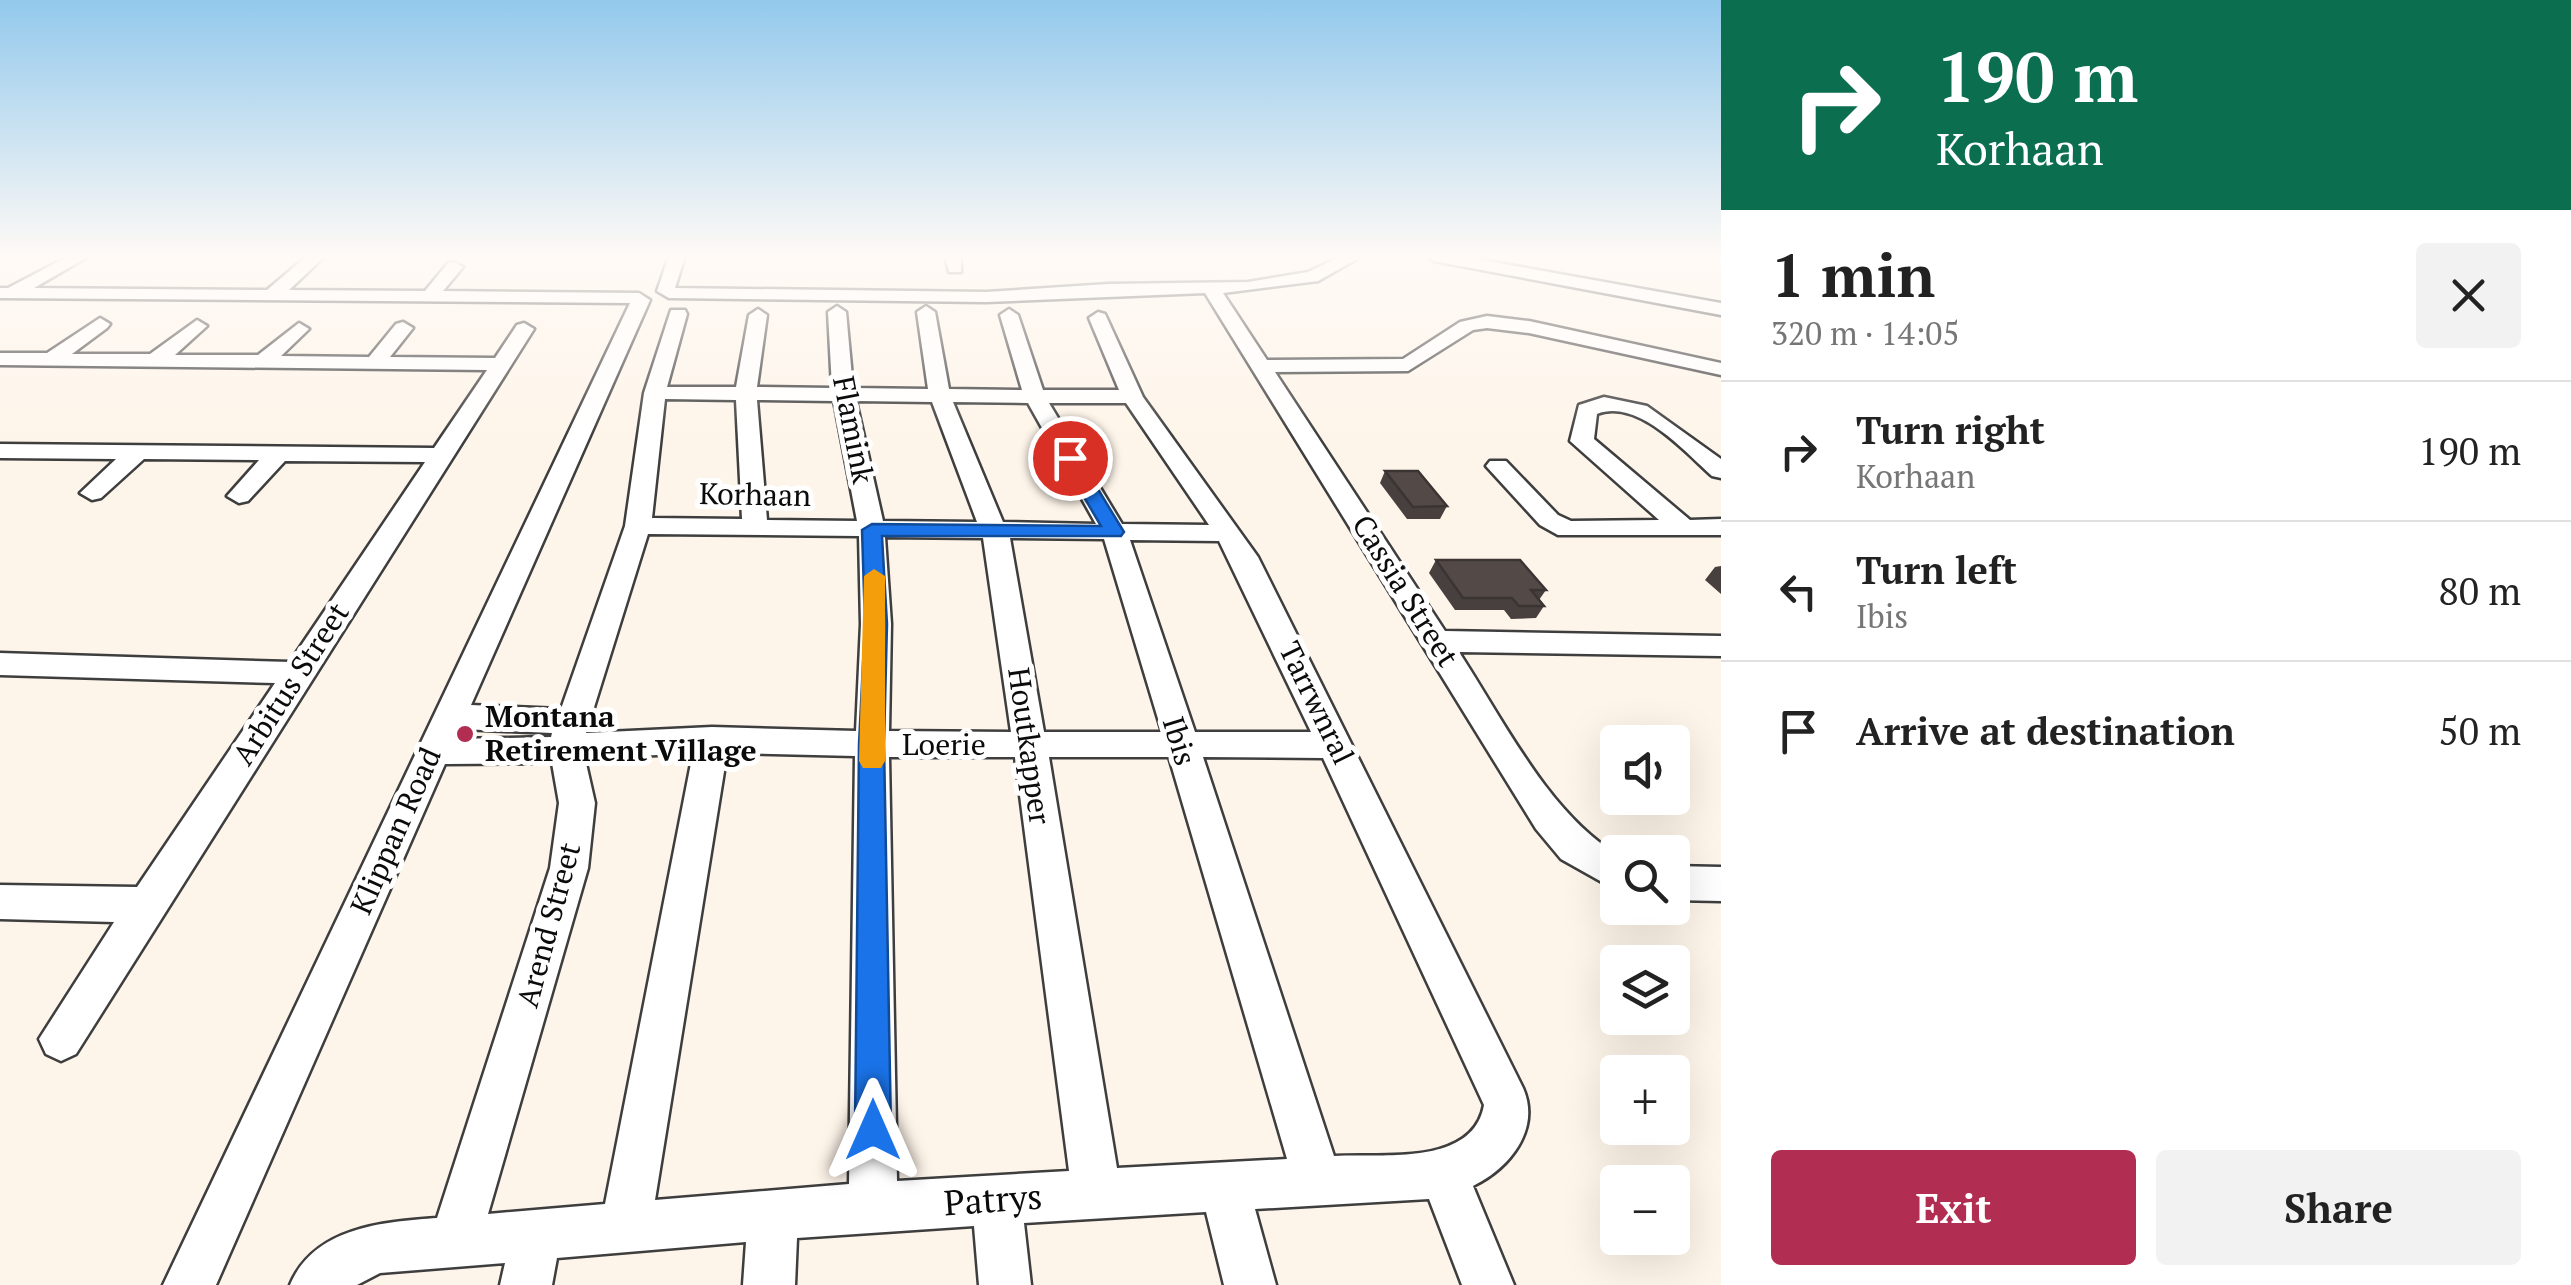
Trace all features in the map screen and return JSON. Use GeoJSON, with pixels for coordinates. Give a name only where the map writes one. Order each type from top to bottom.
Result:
{"type":"FeatureCollection","features":[{"type":"Feature","properties":{"kind":"street","name":"Klippan Road"},"geometry":{"type":"LineString","coordinates":[[189,1285],[448,716],[646,316]]}},
{"type":"Feature","properties":{"kind":"street"},"geometry":{"type":"LineString","coordinates":[[568,735],[638,526],[655,392],[655,316]]}},
{"type":"Feature","properties":{"kind":"street"},"geometry":{"type":"LineString","coordinates":[[756,528],[746,392],[758,316]]}},
{"type":"Feature","properties":{"kind":"street","name":"Flamink"},"geometry":{"type":"LineString","coordinates":[[838,316],[843,393],[872,530],[876,624],[872,744],[873,1207]]}},
{"type":"Feature","properties":{"kind":"street","name":"Houtkapper"},"geometry":{"type":"LineString","coordinates":[[927,316],[939,393],[997,532],[1096,1192]]}},
{"type":"Feature","properties":{"kind":"street","name":"Ibis"},"geometry":{"type":"LineString","coordinates":[[1010,316],[1034,395],[1114,532],[1318,1180]]}},
{"type":"Feature","properties":{"kind":"street","name":"Cassia Street"},"geometry":{"type":"LineString","coordinates":[[1229,316],[1556,827],[1590,861],[1600,866]]}},
{"type":"Feature","properties":{"kind":"street","name":"Tarrwnral"},"geometry":{"type":"LineString","coordinates":[[1098,318],[1132,397],[1230,533],[1338,745],[1507,1104]]}},
{"type":"Feature","properties":{"kind":"street"},"geometry":{"type":"LineString","coordinates":[[1262,366],[1408,365],[1470,324],[1496,322],[1721,370]]}},
{"type":"Feature","properties":{"kind":"street"},"geometry":{"type":"LineString","coordinates":[[52,359],[100,324]]}},
{"type":"Feature","properties":{"kind":"street"},"geometry":{"type":"LineString","coordinates":[[156,360],[196,326]]}},
{"type":"Feature","properties":{"kind":"street"},"geometry":{"type":"LineString","coordinates":[[264,361],[299,328]]}},
{"type":"Feature","properties":{"kind":"street"},"geometry":{"type":"LineString","coordinates":[[374,362],[403,328]]}},
{"type":"Feature","properties":{"kind":"street","name":"Arbitus Street"},"geometry":{"type":"LineString","coordinates":[[61,1040],[524,329]]}},
{"type":"Feature","properties":{"kind":"street"},"geometry":{"type":"LineString","coordinates":[[0,358],[502,364]]}},
{"type":"Feature","properties":{"kind":"street"},"geometry":{"type":"LineString","coordinates":[[655,392],[1132,397]]}},
{"type":"Feature","properties":{"kind":"street"},"geometry":{"type":"LineString","coordinates":[[1683,527],[1582,441],[1587,410],[1606,404],[1646,412],[1721,471]]}},
{"type":"Feature","properties":{"kind":"street"},"geometry":{"type":"LineString","coordinates":[[0,451],[441,456]]}},
{"type":"Feature","properties":{"kind":"street"},"geometry":{"type":"LineString","coordinates":[[92,493],[138,452]]}},
{"type":"Feature","properties":{"kind":"street"},"geometry":{"type":"LineString","coordinates":[[239,496],[278,454]]}},
{"type":"Feature","properties":{"kind":"street"},"geometry":{"type":"LineString","coordinates":[[1498,466],[1549,520],[1567,529],[1721,528]]}},
{"type":"Feature","properties":{"kind":"street","name":"Korhaan"},"geometry":{"type":"LineString","coordinates":[[638,526],[1230,533]]}},
{"type":"Feature","properties":{"kind":"street"},"geometry":{"type":"LineString","coordinates":[[1438,641],[1721,646]]}},
{"type":"Feature","properties":{"kind":"street"},"geometry":{"type":"LineString","coordinates":[[0,664],[298,672]]}},
{"type":"Feature","properties":{"kind":"street","name":"Loerie"},"geometry":{"type":"LineString","coordinates":[[448,716],[612,742],[1338,745]]}},
{"type":"Feature","properties":{"kind":"street","name":"Loerie"},"geometry":{"type":"LineString","coordinates":[[432,752],[530,753],[568,735]]}},
{"type":"Feature","properties":{"kind":"street","name":"Arend Street"},"geometry":{"type":"LineString","coordinates":[[455,1242],[568,868],[577,789],[568,735]]}},
{"type":"Feature","properties":{"kind":"street"},"geometry":{"type":"LineString","coordinates":[[624,1229],[712,740]]}},
{"type":"Feature","properties":{"kind":"street"},"geometry":{"type":"LineString","coordinates":[[1690,884],[1721,884]]}},
{"type":"Feature","properties":{"kind":"street"},"geometry":{"type":"LineString","coordinates":[[0,902],[148,905]]}},
{"type":"Feature","properties":{"kind":"street","name":"Patrys"},"geometry":{"type":"LineString","coordinates":[[316,1285],[354,1255],[380,1248],[455,1242],[531,1261],[624,1229],[1096,1192],[1444,1174],[1472,1162],[1494,1146],[1505,1127],[1507,1104]]}},
{"type":"Feature","properties":{"kind":"street"},"geometry":{"type":"LineString","coordinates":[[1444,1174],[1488,1285]]}},
{"type":"Feature","properties":{"kind":"street"},"geometry":{"type":"LineString","coordinates":[[1224,1184],[1250,1285]]}},
{"type":"Feature","properties":{"kind":"street"},"geometry":{"type":"LineString","coordinates":[[997,1200],[1005,1285]]}},
{"type":"Feature","properties":{"kind":"street"},"geometry":{"type":"LineString","coordinates":[[768,1285],[773,1216]]}},
{"type":"Feature","properties":{"kind":"building"},"geometry":{"type":"Polygon","coordinates":[[[1385,471],[1418,471],[1447,506],[1413,507],[1385,471]]]}},
{"type":"Feature","properties":{"kind":"building"},"geometry":{"type":"Polygon","coordinates":[[[1436,560],[1520,560],[1546,590],[1531,590],[1544,606],[1519,606],[1512,598],[1463,598],[1436,560]]]}},
{"type":"Feature","properties":{"kind":"slow traffic"},"geometry":{"type":"LineString","coordinates":[[872,761],[874,576]]}},
{"type":"Feature","properties":{"kind":"place","name":"Montana Retirement Village"},"geometry":{"type":"Point","coordinates":[465,734]}},
{"type":"Feature","properties":{"kind":"route"},"geometry":{"type":"LineString","coordinates":[[873,1130],[872,744],[876,624],[872,530],[1114,532],[1070,458]]}}]}
